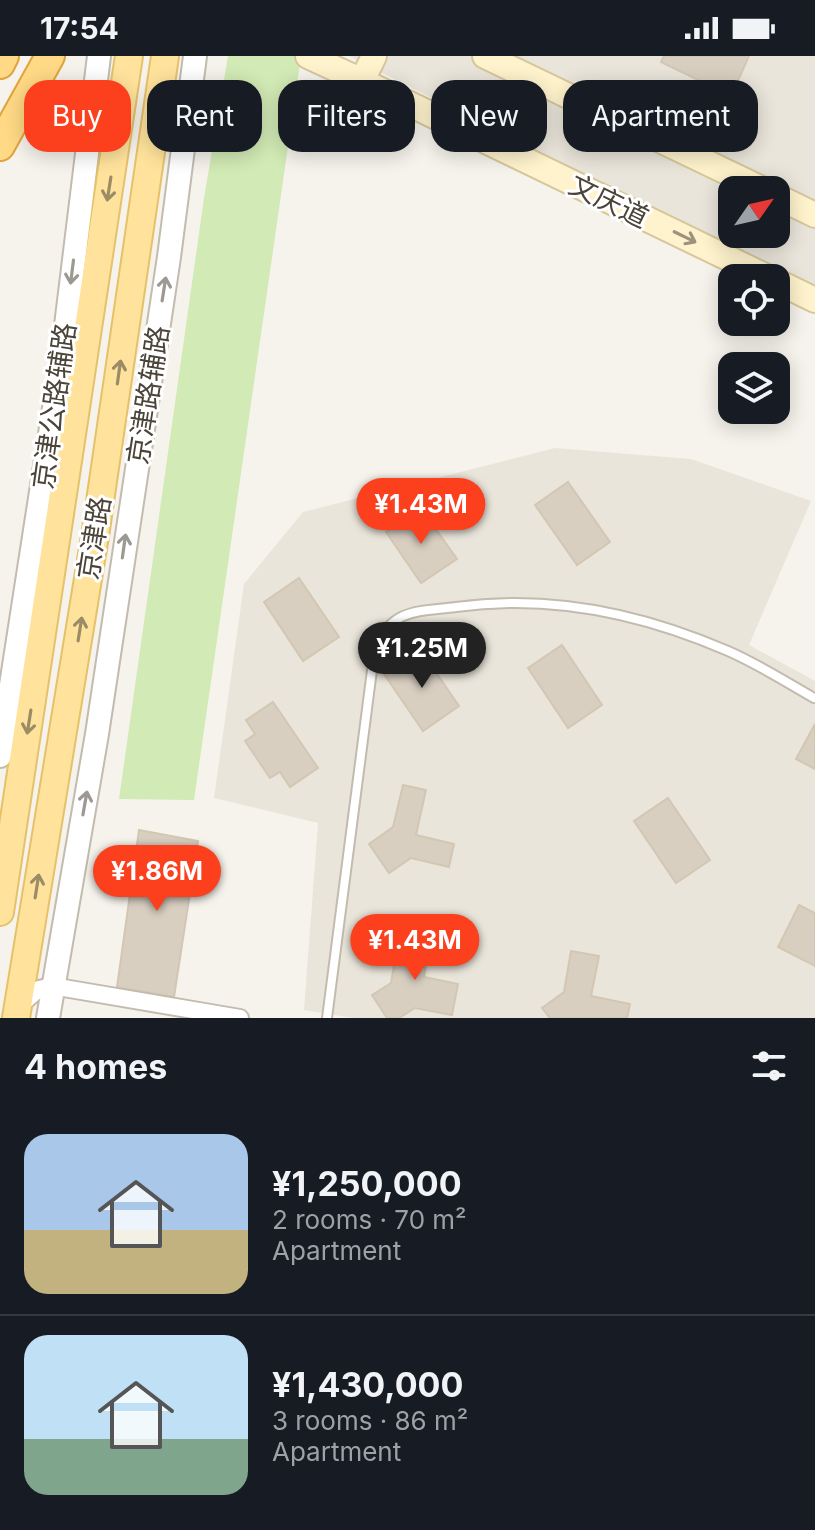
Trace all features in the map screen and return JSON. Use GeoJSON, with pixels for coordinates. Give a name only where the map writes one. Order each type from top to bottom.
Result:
{"type":"FeatureCollection","features":[{"type":"Feature","properties":{"kind":"highway"},"geometry":{"type":"LineString","coordinates":[[0,64],[4,56]]}},
{"type":"Feature","properties":{"kind":"highway"},"geometry":{"type":"LineString","coordinates":[[0,146],[50,56]]}},
{"type":"Feature","properties":{"kind":"main road","name":"京津路"},"geometry":{"type":"LineString","coordinates":[[0,912],[129,56]]}},
{"type":"Feature","properties":{"kind":"main road","name":"京津路"},"geometry":{"type":"LineString","coordinates":[[16,1013],[95,536],[165,56]]}},
{"type":"Feature","properties":{"kind":"main road","name":"文庆道"},"geometry":{"type":"LineString","coordinates":[[308,56],[360,80]]}},
{"type":"Feature","properties":{"kind":"main road"},"geometry":{"type":"LineString","coordinates":[[362,80],[374,56]]}},
{"type":"Feature","properties":{"kind":"main road"},"geometry":{"type":"LineString","coordinates":[[485,56],[735,176]]}},
{"type":"Feature","properties":{"kind":"main road","name":"文庆道"},"geometry":{"type":"LineString","coordinates":[[415,107],[740,264]]}},
{"type":"Feature","properties":{"kind":"main road"},"geometry":{"type":"LineString","coordinates":[[790,203],[815,215]]}},
{"type":"Feature","properties":{"kind":"main road"},"geometry":{"type":"LineString","coordinates":[[790,288],[815,300]]}},
{"type":"Feature","properties":{"kind":"street","name":"京津公路辅路"},"geometry":{"type":"LineString","coordinates":[[0,756],[63,350],[99,56]]}},
{"type":"Feature","properties":{"kind":"street","name":"京津路辅路"},"geometry":{"type":"LineString","coordinates":[[48,1018],[99,719],[169,257],[195,56]]}},
{"type":"Feature","properties":{"kind":"street"},"geometry":{"type":"LineString","coordinates":[[28,937],[35,965],[52,986]]}},
{"type":"Feature","properties":{"kind":"street"},"geometry":{"type":"LineString","coordinates":[[16,1013],[29,995],[52,986],[180,1013],[240,1018]]}},
{"type":"Feature","properties":{"kind":"lane"},"geometry":{"type":"LineString","coordinates":[[327,1018],[375,647],[385,628],[405,613],[494,601],[585,607],[645,621],[730,651],[814,698]]}},
{"type":"Feature","properties":{"kind":"shaded area"},"geometry":{"type":"Polygon","coordinates":[[[349,56],[815,56],[815,292],[790,279],[790,264],[760,264],[728,248],[790,248],[790,176],[718,176],[718,243],[539,152],[547,152],[547,80],[431,80],[431,98],[415,89],[415,80],[396,80],[349,56]]]}},
{"type":"Feature","properties":{"kind":"shaded area"},"geometry":{"type":"Polygon","coordinates":[[[555,448],[691,459],[811,501],[749,645],[815,681],[815,1018],[353,1018],[304,1010],[318,823],[214,798],[244,584],[303,512],[555,448]]]}},
{"type":"Feature","properties":{"kind":"green space"},"geometry":{"type":"Polygon","coordinates":[[[228,56],[301,56],[298,80],[278,80],[278,152],[287,152],[194,800],[119,799],[212,152],[262,152],[262,80],[224,80],[228,56]]]}},
{"type":"Feature","properties":{"kind":"building"},"geometry":{"type":"Polygon","coordinates":[[[664,56],[749,56],[738,80],[698,80],[661,62],[664,56]]]}},
{"type":"Feature","properties":{"kind":"building"},"geometry":{"type":"Polygon","coordinates":[[[568,482],[610,542],[577,565],[535,505],[568,482]]]}},
{"type":"Feature","properties":{"kind":"building"},"geometry":{"type":"Polygon","coordinates":[[[421,508],[457,559],[421,583],[386,532],[421,508]]]}},
{"type":"Feature","properties":{"kind":"building"},"geometry":{"type":"Polygon","coordinates":[[[299,578],[339,637],[303,661],[264,602],[299,578]]]}},
{"type":"Feature","properties":{"kind":"building"},"geometry":{"type":"Polygon","coordinates":[[[562,645],[602,705],[568,728],[528,668],[562,645]]]}},
{"type":"Feature","properties":{"kind":"building"},"geometry":{"type":"Polygon","coordinates":[[[420,649],[459,706],[423,731],[384,674],[420,649]]]}},
{"type":"Feature","properties":{"kind":"building"},"geometry":{"type":"Polygon","coordinates":[[[273,702],[318,768],[290,787],[280,772],[270,778],[245,741],[255,734],[246,720],[273,702]]]}},
{"type":"Feature","properties":{"kind":"building"},"geometry":{"type":"Polygon","coordinates":[[[815,724],[815,769],[796,759],[815,724]]]}},
{"type":"Feature","properties":{"kind":"building"},"geometry":{"type":"Polygon","coordinates":[[[403,785],[426,790],[416,835],[454,844],[449,867],[411,858],[389,873],[369,844],[393,827],[403,785]]]}},
{"type":"Feature","properties":{"kind":"building"},"geometry":{"type":"Polygon","coordinates":[[[668,798],[710,860],[676,883],[634,821],[668,798]]]}},
{"type":"Feature","properties":{"kind":"building"},"geometry":{"type":"Polygon","coordinates":[[[139,830],[198,841],[174,997],[117,987],[139,830]]]}},
{"type":"Feature","properties":{"kind":"building"},"geometry":{"type":"Polygon","coordinates":[[[799,905],[815,913],[815,966],[778,947],[799,905]]]}},
{"type":"Feature","properties":{"kind":"building"},"geometry":{"type":"Polygon","coordinates":[[[400,930],[431,936],[424,977],[458,984],[452,1015],[415,1008],[399,1018],[387,1018],[372,995],[391,983],[400,930]]]}},
{"type":"Feature","properties":{"kind":"building"},"geometry":{"type":"Polygon","coordinates":[[[571,951],[599,956],[591,996],[630,1004],[627,1018],[550,1018],[542,1008],[564,992],[571,951]]]}}]}
